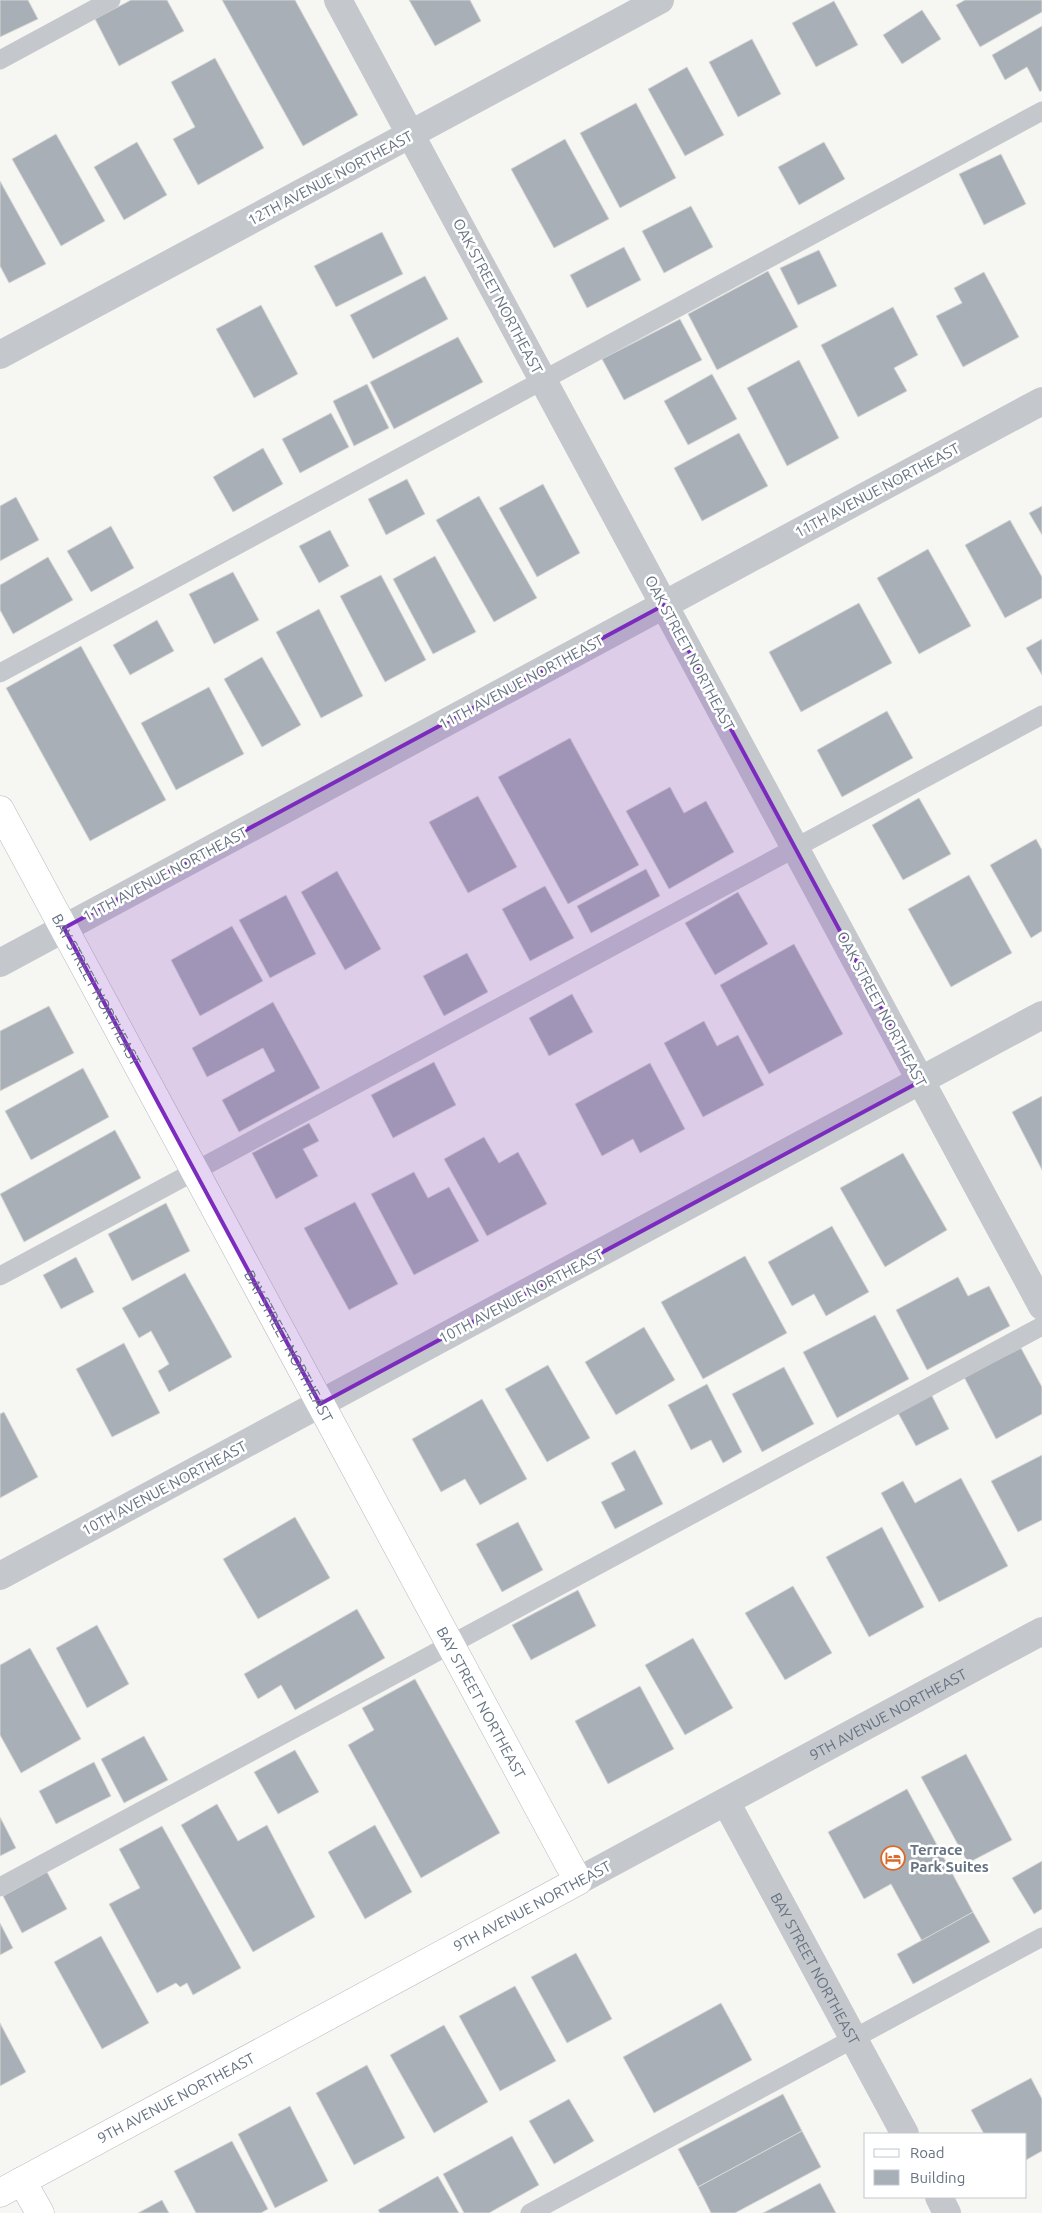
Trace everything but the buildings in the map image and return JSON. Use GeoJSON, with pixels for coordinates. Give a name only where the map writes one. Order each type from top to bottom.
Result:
{"type":"FeatureCollection","features":[{"type":"Feature","properties":{"kind":"street","name":"OAK STREET NORTHEAST"},"geometry":{"type":"LineString","coordinates":[[338,0],[1042,1306]]}},
{"type":"Feature","properties":{"kind":"street","name":"12TH AVENUE NORTHEAST"},"geometry":{"type":"LineString","coordinates":[[0,355],[660,0]]}},
{"type":"Feature","properties":{"kind":"street","name":"11TH AVENUE NORTHEAST"},"geometry":{"type":"LineString","coordinates":[[0,962],[1042,401]]}},
{"type":"Feature","properties":{"kind":"street","name":"BAY STREET NORTHEAST"},"geometry":{"type":"LineString","coordinates":[[0,810],[578,1881]]}},
{"type":"Feature","properties":{"kind":"street","name":"10TH AVENUE NORTHEAST"},"geometry":{"type":"LineString","coordinates":[[0,1576],[1042,1015]]}},
{"type":"Feature","properties":{"kind":"street","name":"9TH AVENUE NORTHEAST"},"geometry":{"type":"LineString","coordinates":[[11,2187],[1042,1632]]}},
{"type":"Feature","properties":{"kind":"street","name":"BAY STREET NORTHEAST"},"geometry":{"type":"LineString","coordinates":[[726,1802],[904,2133]]}},
{"type":"Feature","properties":{"kind":"street"},"geometry":{"type":"LineString","coordinates":[[11,2187],[40,2213]]}},
{"type":"Feature","properties":{"kind":"street"},"geometry":{"type":"LineString","coordinates":[[940,2198],[947,2213]]}},
{"type":"Feature","properties":{"kind":"lane"},"geometry":{"type":"LineString","coordinates":[[0,60],[112,0]]}},
{"type":"Feature","properties":{"kind":"lane"},"geometry":{"type":"LineString","coordinates":[[0,673],[1042,111]]}},
{"type":"Feature","properties":{"kind":"lane"},"geometry":{"type":"LineString","coordinates":[[0,1276],[1042,715]]}},
{"type":"Feature","properties":{"kind":"lane"},"geometry":{"type":"LineString","coordinates":[[0,1888],[1042,1326]]}},
{"type":"Feature","properties":{"kind":"lane"},"geometry":{"type":"LineString","coordinates":[[530,2213],[1042,1937]]}},
{"type":"Feature","properties":{"kind":"highlighted area"},"geometry":{"type":"Polygon","coordinates":[[[664,605],[921,1081],[320,1404],[64,928],[664,605]]]}},
{"type":"Feature","properties":{"kind":"place","name":"Terrace Park Suites"},"geometry":{"type":"Point","coordinates":[893,1858]}}]}
